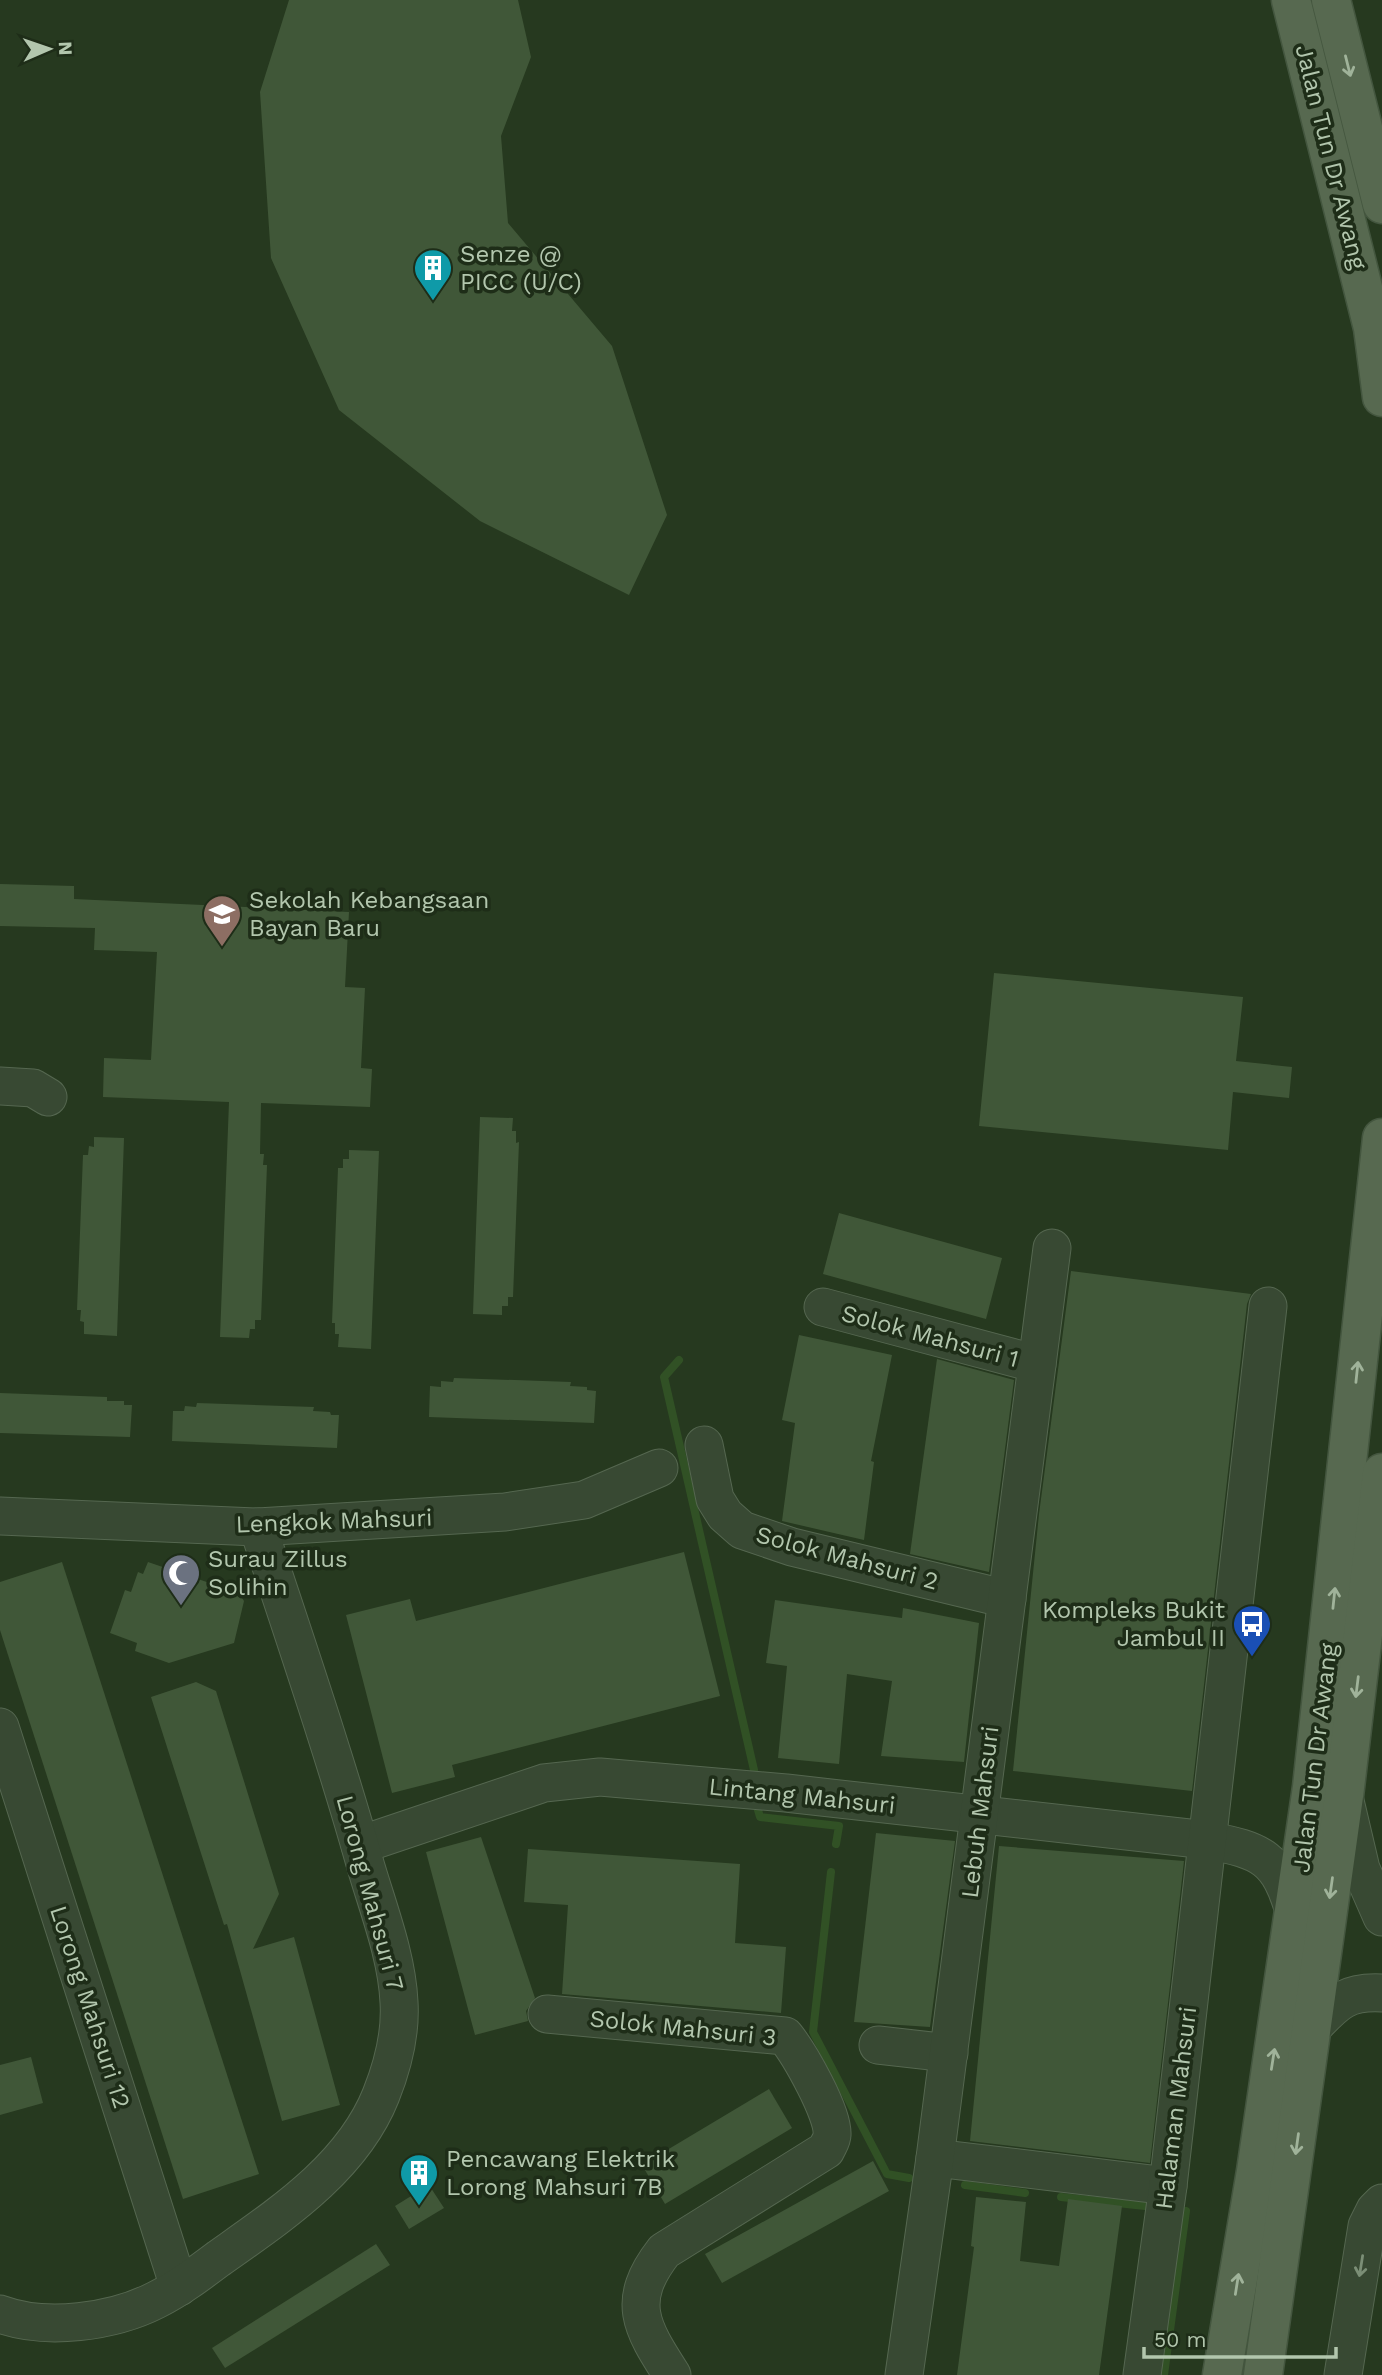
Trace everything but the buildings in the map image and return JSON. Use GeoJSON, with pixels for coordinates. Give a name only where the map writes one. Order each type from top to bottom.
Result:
{"type":"FeatureCollection","features":[{"type":"Feature","properties":{"kind":"main road","name":"Jalan Tun Dr Awang"},"geometry":{"type":"LineString","coordinates":[[1291,0],[1373,328],[1382,397]]}},
{"type":"Feature","properties":{"kind":"main road","name":"Jalan Tun Dr Awang"},"geometry":{"type":"LineString","coordinates":[[1331,0],[1382,204]]}},
{"type":"Feature","properties":{"kind":"main road","name":"Jalan Tun Dr Awang"},"geometry":{"type":"LineString","coordinates":[[1264,2375],[1312,2028],[1328,1792],[1382,1138]]}},
{"type":"Feature","properties":{"kind":"main road","name":"Jalan Tun Dr Awang"},"geometry":{"type":"LineString","coordinates":[[1222,2375],[1295,1915],[1328,1792],[1382,1473]]}},
{"type":"Feature","properties":{"kind":"street"},"geometry":{"type":"LineString","coordinates":[[0,1086],[33,1087],[48,1097]]}},
{"type":"Feature","properties":{"kind":"street","name":"Lebuh Mahsuri"},"geometry":{"type":"LineString","coordinates":[[904,2375],[949,2053],[1052,1248]]}},
{"type":"Feature","properties":{"kind":"street"},"geometry":{"type":"LineString","coordinates":[[1207,1840],[1268,1306]]}},
{"type":"Feature","properties":{"kind":"street","name":"Solok Mahsuri 1"},"geometry":{"type":"LineString","coordinates":[[823,1307],[1037,1364]]}},
{"type":"Feature","properties":{"kind":"street","name":"Solok Mahsuri 2"},"geometry":{"type":"LineString","coordinates":[[704,1445],[715,1499],[725,1515],[742,1530],[792,1547],[1007,1599]]}},
{"type":"Feature","properties":{"kind":"street","name":"Lengkok Mahsuri"},"geometry":{"type":"LineString","coordinates":[[0,1516],[258,1527],[546,1508],[584,1500],[659,1468]]}},
{"type":"Feature","properties":{"kind":"street","name":"Lorong Mahsuri 7"},"geometry":{"type":"LineString","coordinates":[[0,2314],[47,2322],[85,2320],[131,2309],[179,2287],[258,2231],[322,2178],[343,2157],[380,2098],[399,2035],[399,2000],[391,1956],[360,1845],[258,1527]]}},
{"type":"Feature","properties":{"kind":"street","name":"Lorong Mahsuri 12"},"geometry":{"type":"LineString","coordinates":[[0,1727],[179,2287]]}},
{"type":"Feature","properties":{"kind":"street","name":"Lintang Mahsuri"},"geometry":{"type":"LineString","coordinates":[[360,1845],[544,1783],[570,1778],[600,1777],[786,1793],[1207,1840],[1252,1849]]}},
{"type":"Feature","properties":{"kind":"street"},"geometry":{"type":"LineString","coordinates":[[1295,1915],[1286,1884],[1271,1864],[1252,1849],[1287,1832],[1301,1815],[1328,1792],[1382,1917]]}},
{"type":"Feature","properties":{"kind":"street","name":"Halaman Mahsuri"},"geometry":{"type":"LineString","coordinates":[[1142,2375],[1168,2186],[1207,1840]]}},
{"type":"Feature","properties":{"kind":"street"},"geometry":{"type":"LineString","coordinates":[[1312,2028],[1341,1998],[1362,1992],[1382,1993]]}},
{"type":"Feature","properties":{"kind":"street","name":"Solok Mahsuri 3"},"geometry":{"type":"LineString","coordinates":[[547,2014],[785,2036],[796,2049],[831,2123],[833,2137],[826,2150],[664,2250],[647,2273],[640,2304],[648,2337],[672,2375]]}},
{"type":"Feature","properties":{"kind":"street"},"geometry":{"type":"LineString","coordinates":[[878,2045],[949,2053]]}},
{"type":"Feature","properties":{"kind":"street"},"geometry":{"type":"LineString","coordinates":[[935,2158],[1168,2186]]}},
{"type":"Feature","properties":{"kind":"street"},"geometry":{"type":"LineString","coordinates":[[1343,2375],[1367,2226],[1374,2210],[1382,2203]]}},
{"type":"Feature","properties":{"kind":"waterway"},"geometry":{"type":"LineString","coordinates":[[679,1360],[664,1377],[754,1770]]}},
{"type":"Feature","properties":{"kind":"waterway"},"geometry":{"type":"LineString","coordinates":[[758,1810],[760,1817],[839,1826],[836,1844]]}},
{"type":"Feature","properties":{"kind":"waterway"},"geometry":{"type":"LineString","coordinates":[[831,1872],[813,2032],[887,2174],[909,2178]]}},
{"type":"Feature","properties":{"kind":"waterway"},"geometry":{"type":"LineString","coordinates":[[965,2185],[1025,2193]]}},
{"type":"Feature","properties":{"kind":"waterway"},"geometry":{"type":"LineString","coordinates":[[1061,2197],[1145,2206]]}},
{"type":"Feature","properties":{"kind":"waterway"},"geometry":{"type":"LineString","coordinates":[[1164,2375],[1186,2211]]}},
{"type":"Feature","properties":{"kind":"place","name":"Senze @ PICC (U/C)"},"geometry":{"type":"Point","coordinates":[433,302]}},
{"type":"Feature","properties":{"kind":"place","name":"Sekolah Kebangsaan Bayan Baru"},"geometry":{"type":"Point","coordinates":[222,948]}},
{"type":"Feature","properties":{"kind":"place","name":"Surau Zillus Solihin"},"geometry":{"type":"Point","coordinates":[181,1607]}},
{"type":"Feature","properties":{"kind":"place","name":"Kompleks Bukit Jambul II"},"geometry":{"type":"Point","coordinates":[1252,1658]}},
{"type":"Feature","properties":{"kind":"place","name":"Pencawang Elektrik Lorong Mahsuri 7B"},"geometry":{"type":"Point","coordinates":[419,2207]}}]}
